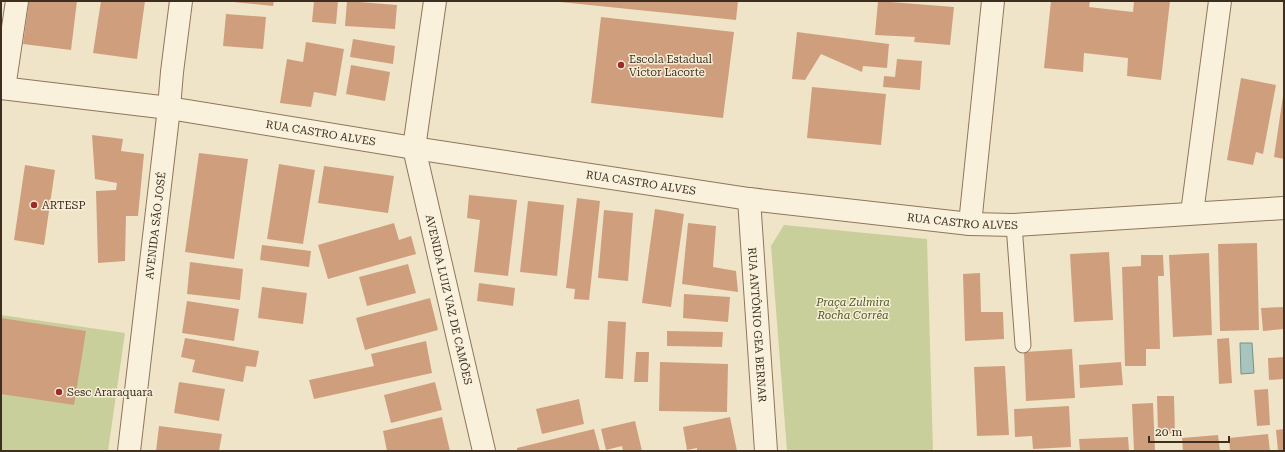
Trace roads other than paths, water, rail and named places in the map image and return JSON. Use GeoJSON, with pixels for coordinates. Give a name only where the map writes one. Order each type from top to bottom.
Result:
{"type":"FeatureCollection","features":[{"type":"Feature","properties":{"kind":"street"},"geometry":{"type":"LineString","coordinates":[[2,88],[17,1]]}},
{"type":"Feature","properties":{"kind":"street","name":"AVENIDA SÃO JOSÉ"},"geometry":{"type":"LineString","coordinates":[[129,451],[181,1]]}},
{"type":"Feature","properties":{"kind":"street"},"geometry":{"type":"LineString","coordinates":[[414,148],[435,1]]}},
{"type":"Feature","properties":{"kind":"street"},"geometry":{"type":"LineString","coordinates":[[970,224],[993,1]]}},
{"type":"Feature","properties":{"kind":"street"},"geometry":{"type":"LineString","coordinates":[[1192,213],[1220,1]]}},
{"type":"Feature","properties":{"kind":"street","name":"RUA CASTRO ALVES"},"geometry":{"type":"LineString","coordinates":[[2,88],[169,108],[414,148],[749,199],[970,224],[1014,225],[1284,208]]}},
{"type":"Feature","properties":{"kind":"street","name":"AVENIDA LUIZ VAZ DE CAMÕES"},"geometry":{"type":"LineString","coordinates":[[414,148],[484,451]]}},
{"type":"Feature","properties":{"kind":"street","name":"RUA ANTÔNIO GEA BERNAR"},"geometry":{"type":"LineString","coordinates":[[749,199],[766,451]]}},
{"type":"Feature","properties":{"kind":"lane"},"geometry":{"type":"LineString","coordinates":[[1014,225],[1023,345]]}},
{"type":"Feature","properties":{"kind":"water"},"geometry":{"type":"Polygon","coordinates":[[[1240,343],[1252,343],[1254,373],[1241,374],[1240,343]]]}},
{"type":"Feature","properties":{"kind":"place","name":"Escola Estadual Victor Lacorte"},"geometry":{"type":"Point","coordinates":[621,65]}},
{"type":"Feature","properties":{"kind":"place","name":"ARTESP"},"geometry":{"type":"Point","coordinates":[34,205]}},
{"type":"Feature","properties":{"kind":"place","name":"Sesc Araraquara"},"geometry":{"type":"Point","coordinates":[59,392]}},
{"type":"Feature","properties":{"kind":"park label","name":"Praça Zulmira Rocha Corrêa"},"geometry":{"type":"Point","coordinates":[853,308]}}]}
